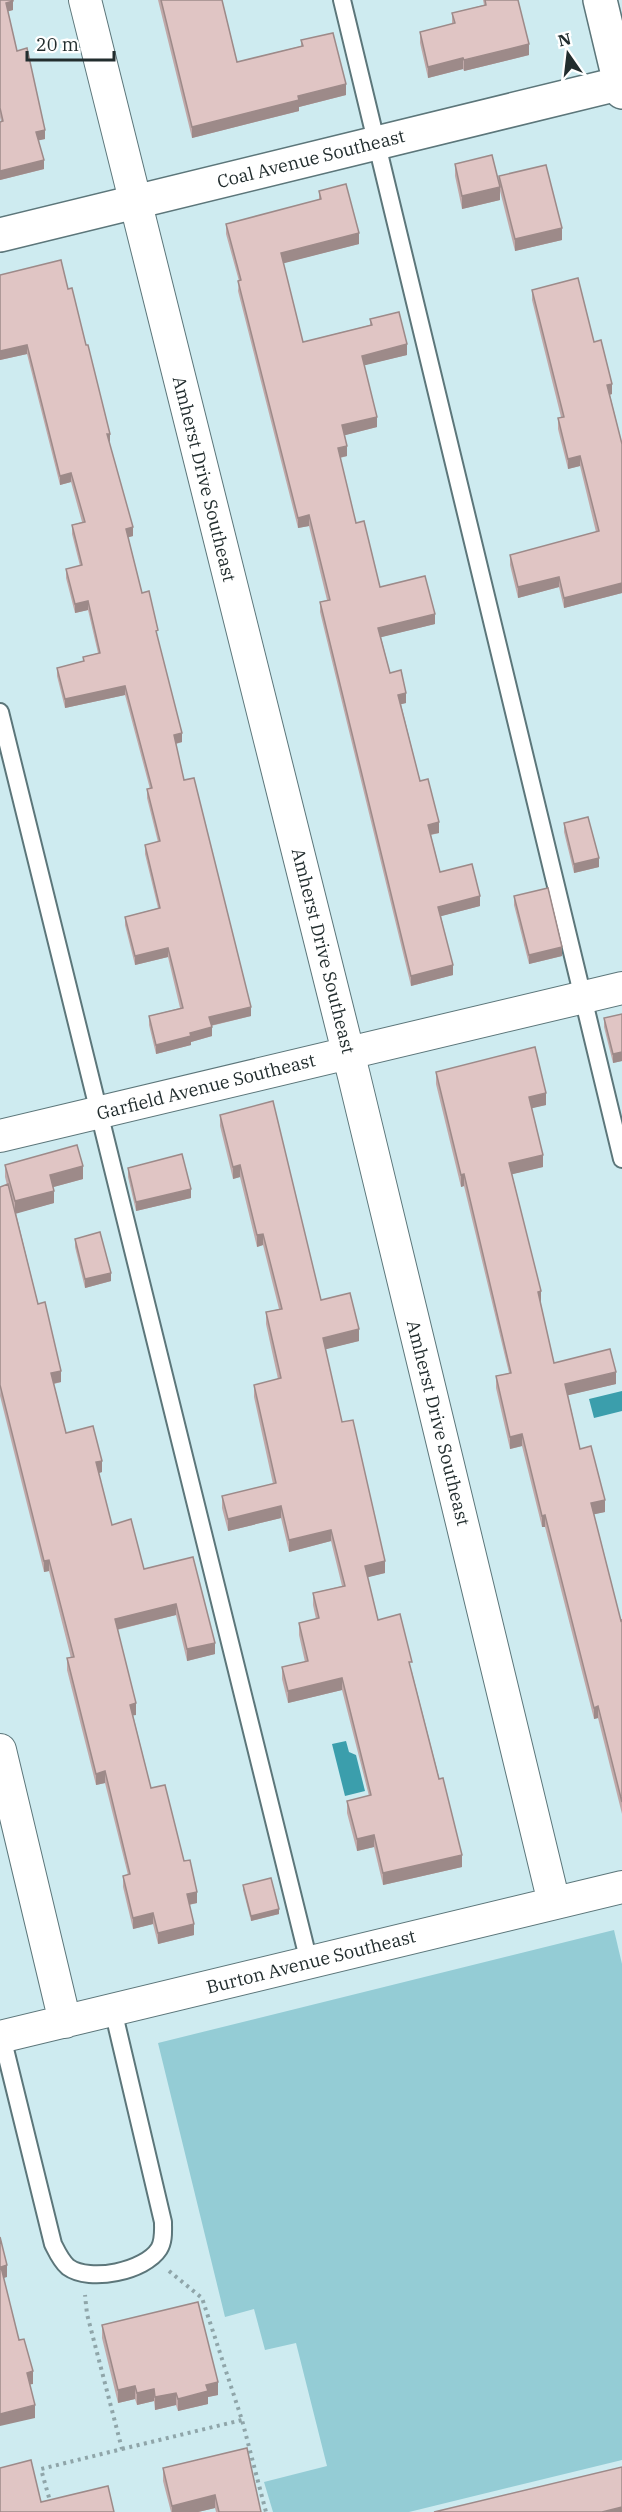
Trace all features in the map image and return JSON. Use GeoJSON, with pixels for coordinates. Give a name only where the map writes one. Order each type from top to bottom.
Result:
{"type":"FeatureCollection","features":[{"type":"Feature","properties":{"kind":"main road"},"geometry":{"type":"LineString","coordinates":[[600,0],[621,86]]}},
{"type":"Feature","properties":{"kind":"main road","name":"Coal Avenue Southeast"},"geometry":{"type":"LineString","coordinates":[[0,235],[621,86]]}},
{"type":"Feature","properties":{"kind":"street","name":"Amherst Drive Southeast"},"geometry":{"type":"LineString","coordinates":[[85,0],[348,1053],[554,1903]]}},
{"type":"Feature","properties":{"kind":"street","name":"Garfield Avenue Southeast"},"geometry":{"type":"LineString","coordinates":[[0,1136],[622,988]]}},
{"type":"Feature","properties":{"kind":"street"},"geometry":{"type":"LineString","coordinates":[[0,1750],[65,2022]]}},
{"type":"Feature","properties":{"kind":"street","name":"Burton Avenue Southeast"},"geometry":{"type":"LineString","coordinates":[[1,2037],[622,1887]]}},
{"type":"Feature","properties":{"kind":"lane"},"geometry":{"type":"LineString","coordinates":[[342,0],[622,1159]]}},
{"type":"Feature","properties":{"kind":"lane"},"geometry":{"type":"LineString","coordinates":[[0,712],[309,1962]]}},
{"type":"Feature","properties":{"kind":"lane"},"geometry":{"type":"LineString","coordinates":[[1,2037],[53,2244],[59,2256],[69,2267],[83,2273],[99,2275],[119,2271],[139,2266],[152,2257],[160,2248],[163,2222],[113,2010]]}},
{"type":"Feature","properties":{"kind":"path"},"geometry":{"type":"LineString","coordinates":[[152,2257],[202,2298],[242,2420],[266,2512]]}},
{"type":"Feature","properties":{"kind":"path"},"geometry":{"type":"LineString","coordinates":[[83,2273],[87,2314],[122,2449]]}},
{"type":"Feature","properties":{"kind":"path"},"geometry":{"type":"LineString","coordinates":[[52,2512],[41,2469],[242,2420]]}},
{"type":"Feature","properties":{"kind":"shaded area"},"geometry":{"type":"Polygon","coordinates":[[[622,1391],[622,1411],[594,1418],[589,1399],[622,1391]]]}},
{"type":"Feature","properties":{"kind":"shaded area"},"geometry":{"type":"Polygon","coordinates":[[[346,1741],[349,1752],[356,1755],[365,1791],[345,1796],[332,1744],[346,1741]]]}},
{"type":"Feature","properties":{"kind":"shaded area"},"geometry":{"type":"Polygon","coordinates":[[[614,1930],[622,1964],[622,2460],[409,2512],[273,2512],[264,2482],[327,2466],[296,2343],[265,2350],[254,2309],[225,2317],[158,2043],[614,1930]]]}},
{"type":"Feature","properties":{"kind":"building"},"geometry":{"type":"Polygon","coordinates":[[[0,0],[13,0],[6,3],[17,51],[27,48],[45,130],[36,132],[44,160],[0,171],[0,122],[3,121],[0,108],[0,0]]]}},
{"type":"Feature","properties":{"kind":"building"},"geometry":{"type":"Polygon","coordinates":[[[161,0],[222,0],[237,62],[303,46],[301,40],[333,33],[346,84],[298,96],[299,100],[192,127],[161,0]]]}},
{"type":"Feature","properties":{"kind":"building"},"geometry":{"type":"Polygon","coordinates":[[[485,0],[518,0],[529,44],[428,67],[420,32],[455,23],[452,13],[486,5],[485,0]]]}},
{"type":"Feature","properties":{"kind":"building"},"geometry":{"type":"Polygon","coordinates":[[[492,155],[500,187],[462,196],[455,164],[492,155]]]}},
{"type":"Feature","properties":{"kind":"building"},"geometry":{"type":"Polygon","coordinates":[[[546,165],[562,228],[515,239],[499,176],[546,165]]]}},
{"type":"Feature","properties":{"kind":"building"},"geometry":{"type":"Polygon","coordinates":[[[346,184],[359,233],[281,253],[303,342],[372,325],[370,319],[399,312],[407,344],[362,356],[377,417],[342,425],[347,446],[338,448],[356,523],[364,521],[380,587],[425,576],[435,614],[378,628],[390,673],[401,670],[406,693],[398,695],[420,781],[428,779],[439,822],[428,825],[440,872],[472,864],[480,896],[438,907],[453,965],[411,976],[320,602],[330,600],[309,515],[298,518],[238,281],[241,280],[226,224],[321,199],[319,191],[346,184]]]}},
{"type":"Feature","properties":{"kind":"building"},"geometry":{"type":"Polygon","coordinates":[[[61,260],[68,289],[72,288],[86,345],[88,345],[110,434],[107,434],[133,527],[126,529],[142,593],[149,591],[158,630],[156,631],[182,733],[174,735],[184,780],[194,778],[251,1007],[209,1017],[212,1027],[190,1033],[191,1036],[156,1045],[149,1016],[183,1008],[168,948],[135,956],[125,917],[160,908],[145,845],[160,841],[147,789],[152,788],[125,686],[65,699],[57,668],[84,661],[83,657],[100,653],[88,601],[75,604],[66,569],[82,565],[72,525],[85,522],[71,473],[60,476],[27,345],[0,351],[0,275],[61,260]]]}},
{"type":"Feature","properties":{"kind":"building"},"geometry":{"type":"Polygon","coordinates":[[[578,278],[594,342],[601,340],[612,384],[607,385],[622,444],[622,583],[564,598],[559,577],[518,587],[510,555],[599,531],[580,456],[568,459],[558,418],[564,417],[532,290],[578,278]]]}},
{"type":"Feature","properties":{"kind":"building"},"geometry":{"type":"Polygon","coordinates":[[[588,817],[599,858],[574,864],[564,823],[588,817]]]}},
{"type":"Feature","properties":{"kind":"building"},"geometry":{"type":"Polygon","coordinates":[[[548,888],[562,947],[529,955],[514,896],[548,888]]]}},
{"type":"Feature","properties":{"kind":"building"},"geometry":{"type":"Polygon","coordinates":[[[622,1014],[622,1052],[613,1054],[604,1018],[622,1014]]]}},
{"type":"Feature","properties":{"kind":"building"},"geometry":{"type":"Polygon","coordinates":[[[535,1047],[546,1093],[529,1097],[543,1155],[509,1163],[541,1291],[538,1292],[554,1363],[610,1349],[616,1372],[565,1384],[580,1449],[591,1446],[605,1500],[591,1503],[622,1620],[622,1802],[598,1706],[594,1708],[522,1434],[510,1437],[496,1376],[511,1373],[464,1174],[461,1175],[436,1072],[535,1047]]]}},
{"type":"Feature","properties":{"kind":"building"},"geometry":{"type":"Polygon","coordinates":[[[273,1101],[321,1300],[350,1293],[359,1329],[323,1338],[342,1422],[353,1420],[385,1561],[365,1566],[378,1620],[400,1614],[412,1662],[409,1662],[439,1779],[443,1778],[462,1855],[383,1873],[374,1835],[357,1839],[347,1801],[371,1795],[342,1678],[288,1691],[282,1667],[308,1661],[299,1623],[319,1618],[313,1593],[345,1586],[331,1530],[289,1540],[281,1506],[228,1519],[222,1496],[276,1483],[254,1385],[281,1378],[266,1312],[282,1309],[263,1234],[257,1235],[240,1165],[233,1167],[220,1115],[273,1101]]]}},
{"type":"Feature","properties":{"kind":"building"},"geometry":{"type":"Polygon","coordinates":[[[77,1145],[83,1166],[50,1175],[54,1191],[15,1201],[5,1165],[77,1145]]]}},
{"type":"Feature","properties":{"kind":"building"},"geometry":{"type":"Polygon","coordinates":[[[182,1154],[191,1189],[136,1202],[128,1168],[182,1154]]]}},
{"type":"Feature","properties":{"kind":"building"},"geometry":{"type":"Polygon","coordinates":[[[8,1184],[38,1304],[45,1302],[61,1371],[51,1373],[66,1433],[93,1426],[102,1461],[96,1462],[112,1525],[131,1519],[144,1569],[193,1557],[215,1643],[187,1649],[176,1604],[115,1619],[136,1703],[130,1705],[151,1788],[165,1785],[184,1861],[190,1860],[197,1892],[187,1894],[194,1924],[158,1933],[153,1913],[133,1918],[123,1876],[130,1874],[105,1771],[96,1774],[67,1658],[74,1657],[49,1560],[44,1561],[0,1385],[0,1187],[8,1184]]]}},
{"type":"Feature","properties":{"kind":"building"},"geometry":{"type":"Polygon","coordinates":[[[100,1232],[111,1273],[85,1279],[75,1239],[100,1232]]]}},
{"type":"Feature","properties":{"kind":"building"},"geometry":{"type":"Polygon","coordinates":[[[271,1878],[279,1909],[251,1916],[243,1885],[271,1878]]]}},
{"type":"Feature","properties":{"kind":"building"},"geometry":{"type":"Polygon","coordinates":[[[0,2237],[7,2265],[1,2267],[19,2340],[24,2339],[33,2371],[27,2373],[35,2405],[0,2414],[0,2237]]]}},
{"type":"Feature","properties":{"kind":"building"},"geometry":{"type":"Polygon","coordinates":[[[198,2302],[218,2382],[206,2385],[208,2391],[178,2399],[176,2393],[155,2397],[154,2389],[137,2393],[135,2386],[118,2390],[102,2325],[198,2302]]]}},
{"type":"Feature","properties":{"kind":"building"},"geometry":{"type":"Polygon","coordinates":[[[247,2448],[261,2512],[219,2512],[215,2495],[172,2506],[163,2468],[247,2448]]]}},
{"type":"Feature","properties":{"kind":"building"},"geometry":{"type":"Polygon","coordinates":[[[31,2460],[41,2502],[108,2486],[114,2512],[0,2512],[0,2468],[31,2460]]]}},
{"type":"Feature","properties":{"kind":"building"},"geometry":{"type":"Polygon","coordinates":[[[622,2467],[622,2507],[602,2512],[434,2512],[622,2467]]]}}]}
